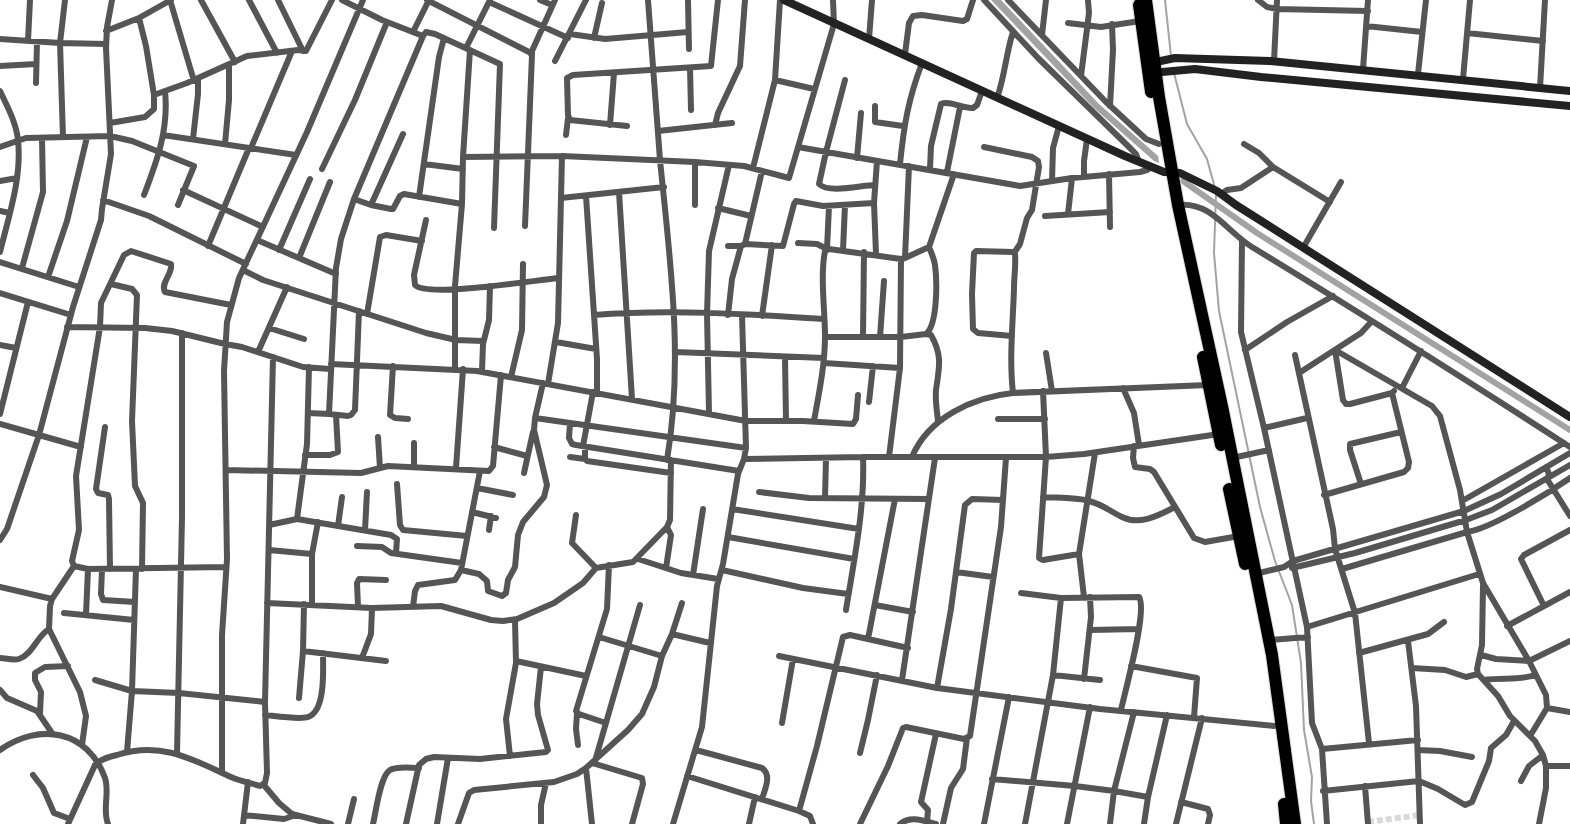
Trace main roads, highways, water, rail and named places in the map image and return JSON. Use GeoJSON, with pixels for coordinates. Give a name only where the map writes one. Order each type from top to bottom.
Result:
{"type":"FeatureCollection","features":[{"type":"Feature","properties":{"kind":"highway"},"geometry":{"type":"LineString","coordinates":[[1138,0],[1140,22],[1156,67]]}},
{"type":"Feature","properties":{"kind":"highway"},"geometry":{"type":"LineString","coordinates":[[1146,0],[1156,67],[1165,159],[1208,385],[1264,655],[1286,824]]}},
{"type":"Feature","properties":{"kind":"highway"},"geometry":{"type":"LineString","coordinates":[[1165,159],[1242,456],[1261,573],[1295,824]]}},
{"type":"Feature","properties":{"kind":"waterway"},"geometry":{"type":"LineString","coordinates":[[1165,0],[1171,56]]}},
{"type":"Feature","properties":{"kind":"waterway"},"geometry":{"type":"LineString","coordinates":[[1174,73],[1187,124],[1207,159],[1215,188]]}},
{"type":"Feature","properties":{"kind":"waterway"},"geometry":{"type":"LineString","coordinates":[[1183,181],[1257,233],[1570,430]]}},
{"type":"Feature","properties":{"kind":"waterway"},"geometry":{"type":"LineString","coordinates":[[1216,194],[1214,253],[1219,311],[1260,507],[1275,561],[1292,605],[1301,663],[1304,730],[1312,777],[1311,801],[1314,824]]}},
{"type":"Feature","properties":{"kind":"tunnel"},"geometry":{"type":"LineString","coordinates":[[1368,822],[1420,815]]}}]}
